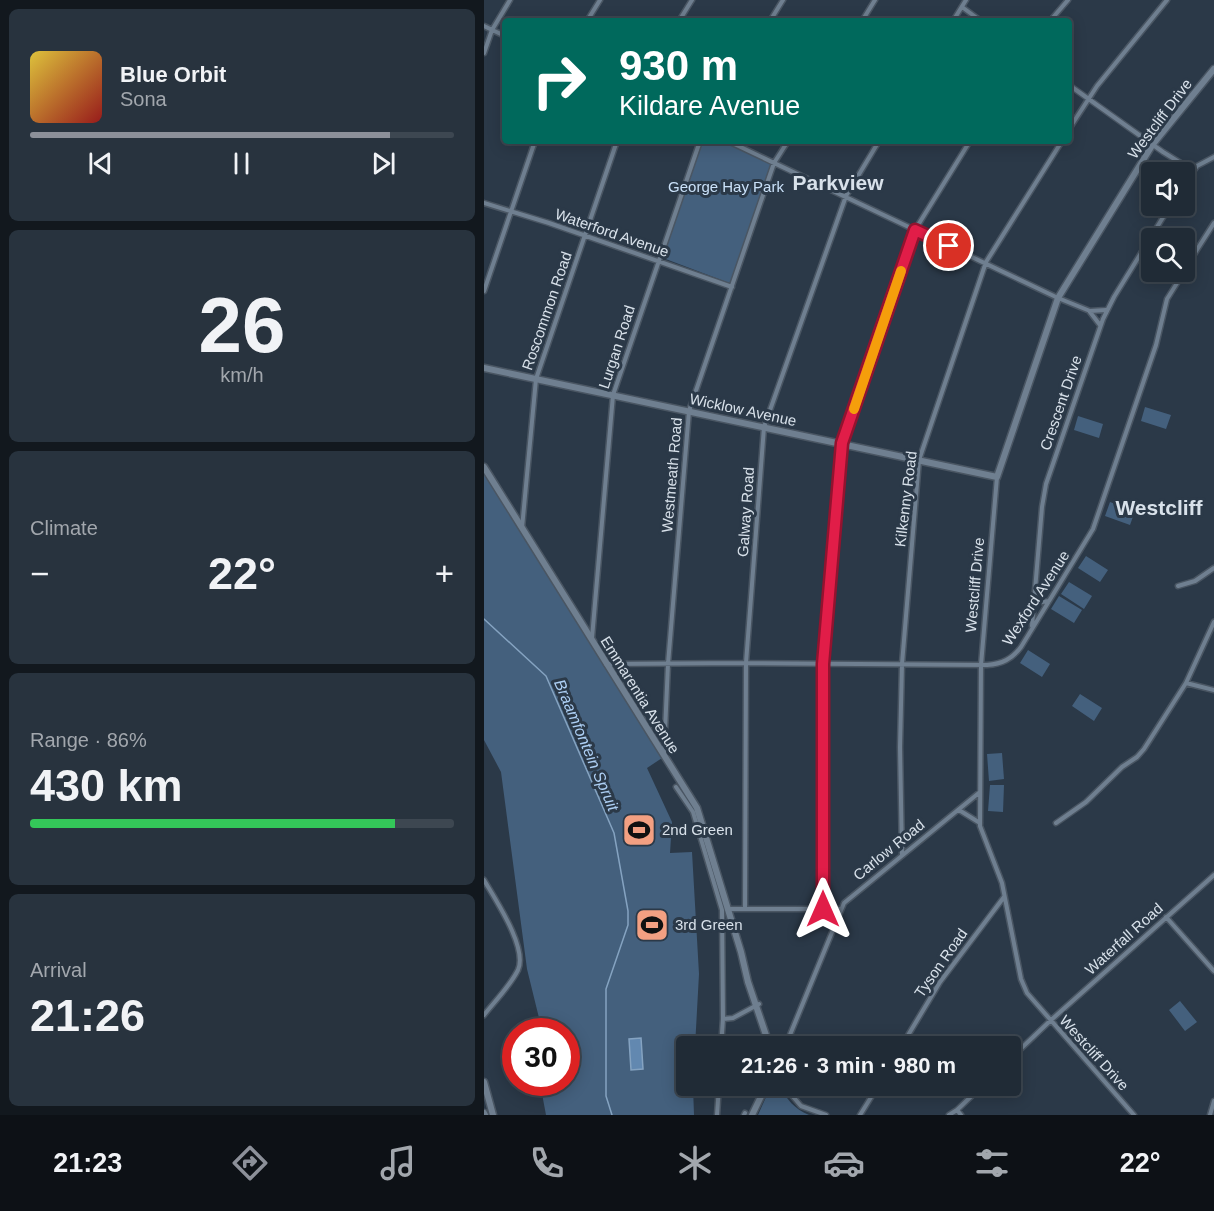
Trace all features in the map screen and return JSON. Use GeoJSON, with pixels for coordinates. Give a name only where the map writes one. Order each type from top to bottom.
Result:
{"type":"FeatureCollection","features":[{"type":"Feature","properties":{"kind":"street"},"geometry":{"type":"LineString","coordinates":[[484,52],[492,30],[510,0]]}},
{"type":"Feature","properties":{"kind":"street"},"geometry":{"type":"LineString","coordinates":[[590,18],[600,0]]}},
{"type":"Feature","properties":{"kind":"street"},"geometry":{"type":"LineString","coordinates":[[681,18],[692,0]]}},
{"type":"Feature","properties":{"kind":"street"},"geometry":{"type":"LineString","coordinates":[[772,18],[783,0]]}},
{"type":"Feature","properties":{"kind":"street"},"geometry":{"type":"LineString","coordinates":[[864,18],[875,0]]}},
{"type":"Feature","properties":{"kind":"street"},"geometry":{"type":"LineString","coordinates":[[955,18],[966,0]]}},
{"type":"Feature","properties":{"kind":"street"},"geometry":{"type":"LineString","coordinates":[[1053,18],[1068,0]]}},
{"type":"Feature","properties":{"kind":"street"},"geometry":{"type":"LineString","coordinates":[[1072,124],[1088,99],[1167,0]]}},
{"type":"Feature","properties":{"kind":"street"},"geometry":{"type":"LineString","coordinates":[[962,7],[976,18]]}},
{"type":"Feature","properties":{"kind":"street"},"geometry":{"type":"LineString","coordinates":[[484,26],[502,35]]}},
{"type":"Feature","properties":{"kind":"street","name":"Westcliff Drive"},"geometry":{"type":"LineString","coordinates":[[1134,1115],[1030,998],[1021,979],[1002,883],[982,835],[980,823],[980,665],[997,477],[1058,298],[1153,144],[1213,69]]}},
{"type":"Feature","properties":{"kind":"street"},"geometry":{"type":"LineString","coordinates":[[1072,87],[1180,162]]}},
{"type":"Feature","properties":{"kind":"street"},"geometry":{"type":"LineString","coordinates":[[484,291],[534,144]]}},
{"type":"Feature","properties":{"kind":"street","name":"Roscommon Road"},"geometry":{"type":"LineString","coordinates":[[522,529],[536,379],[616,144]]}},
{"type":"Feature","properties":{"kind":"street","name":"Lurgan Road"},"geometry":{"type":"LineString","coordinates":[[592,640],[613,395],[699,144]]}},
{"type":"Feature","properties":{"kind":"street"},"geometry":{"type":"LineString","coordinates":[[734,144],[1058,298],[1090,311],[1107,309]]}},
{"type":"Feature","properties":{"kind":"street","name":"Westmeath Road"},"geometry":{"type":"LineString","coordinates":[[664,756],[668,664],[689,411],[774,163],[786,144]]}},
{"type":"Feature","properties":{"kind":"street","name":"Galway Road"},"geometry":{"type":"LineString","coordinates":[[745,908],[746,663],[764,427],[846,196],[877,144]]}},
{"type":"Feature","properties":{"kind":"street"},"geometry":{"type":"LineString","coordinates":[[823,909],[823,664],[842,443],[915,230],[968,144]]}},
{"type":"Feature","properties":{"kind":"street","name":"Kilkenny Road"},"geometry":{"type":"LineString","coordinates":[[902,855],[900,759],[902,664],[919,460],[986,262],[1060,144]]}},
{"type":"Feature","properties":{"kind":"street"},"geometry":{"type":"LineString","coordinates":[[1195,167],[1213,157]]}},
{"type":"Feature","properties":{"kind":"street","name":"Waterford Avenue"},"geometry":{"type":"LineString","coordinates":[[484,203],[549,223],[732,287]]}},
{"type":"Feature","properties":{"kind":"street","name":"Crescent Drive"},"geometry":{"type":"LineString","coordinates":[[1032,627],[1043,495],[1107,309],[1164,216]]}},
{"type":"Feature","properties":{"kind":"street","name":"Wexford Avenue"},"geometry":{"type":"LineString","coordinates":[[1195,253],[1213,223]]}},
{"type":"Feature","properties":{"kind":"street","name":"Wexford Avenue"},"geometry":{"type":"LineString","coordinates":[[606,664],[980,665],[997,664],[1009,659],[1017,652],[1050,601],[1093,529],[1156,345],[1167,299],[1177,282]]}},
{"type":"Feature","properties":{"kind":"street"},"geometry":{"type":"LineString","coordinates":[[1090,311],[1100,326]]}},
{"type":"Feature","properties":{"kind":"street","name":"Wicklow Avenue"},"geometry":{"type":"LineString","coordinates":[[484,368],[997,477]]}},
{"type":"Feature","properties":{"kind":"street","name":"Emmarentia Avenue"},"geometry":{"type":"LineString","coordinates":[[484,467],[699,812],[766,1036]]}},
{"type":"Feature","properties":{"kind":"street"},"geometry":{"type":"LineString","coordinates":[[1178,585],[1195,581],[1213,568]]}},
{"type":"Feature","properties":{"kind":"street"},"geometry":{"type":"LineString","coordinates":[[1034,597],[1042,602],[1050,601]]}},
{"type":"Feature","properties":{"kind":"street"},"geometry":{"type":"LineString","coordinates":[[1056,823],[1086,802],[1144,749],[1186,683],[1213,622]]}},
{"type":"Feature","properties":{"kind":"street"},"geometry":{"type":"LineString","coordinates":[[1186,683],[1213,690]]}},
{"type":"Feature","properties":{"kind":"street"},"geometry":{"type":"LineString","coordinates":[[676,787],[693,812],[722,910],[722,1036]]}},
{"type":"Feature","properties":{"kind":"street","name":"Carlow Road"},"geometry":{"type":"LineString","coordinates":[[789,1036],[840,909],[851,896],[980,792]]}},
{"type":"Feature","properties":{"kind":"street"},"geometry":{"type":"LineString","coordinates":[[959,810],[980,823]]}},
{"type":"Feature","properties":{"kind":"street","name":"Waterfall Road"},"geometry":{"type":"LineString","coordinates":[[1021,1049],[1213,875]]}},
{"type":"Feature","properties":{"kind":"street"},"geometry":{"type":"LineString","coordinates":[[484,880],[512,930],[520,963],[517,971],[484,1015]]}},
{"type":"Feature","properties":{"kind":"street","name":"Tyson Road"},"geometry":{"type":"LineString","coordinates":[[908,1036],[940,982],[1004,896]]}},
{"type":"Feature","properties":{"kind":"street"},"geometry":{"type":"LineString","coordinates":[[728,909],[840,909]]}},
{"type":"Feature","properties":{"kind":"street"},"geometry":{"type":"LineString","coordinates":[[1166,917],[1213,971]]}},
{"type":"Feature","properties":{"kind":"street"},"geometry":{"type":"LineString","coordinates":[[723,1019],[733,1018],[757,1004]]}},
{"type":"Feature","properties":{"kind":"street"},"geometry":{"type":"LineString","coordinates":[[484,1082],[493,1115]]}},
{"type":"Feature","properties":{"kind":"street"},"geometry":{"type":"LineString","coordinates":[[717,1115],[718,1096]]}},
{"type":"Feature","properties":{"kind":"street"},"geometry":{"type":"LineString","coordinates":[[747,1114],[759,1096]]}},
{"type":"Feature","properties":{"kind":"street"},"geometry":{"type":"LineString","coordinates":[[792,1096],[801,1106],[826,1115]]}},
{"type":"Feature","properties":{"kind":"street"},"geometry":{"type":"LineString","coordinates":[[860,1115],[872,1096]]}},
{"type":"Feature","properties":{"kind":"street"},"geometry":{"type":"LineString","coordinates":[[949,1115],[972,1096]]}},
{"type":"Feature","properties":{"kind":"street"},"geometry":{"type":"LineString","coordinates":[[1210,1115],[1213,1101]]}},
{"type":"Feature","properties":{"kind":"street"},"geometry":{"type":"LineString","coordinates":[[957,1110],[961,1115]]}},
{"type":"Feature","properties":{"kind":"green space","name":"George Hay Park"},"geometry":{"type":"Polygon","coordinates":[[[702,144],[728,144],[773,163],[732,284],[663,258],[702,144]]]}},
{"type":"Feature","properties":{"kind":"green space"},"geometry":{"type":"Polygon","coordinates":[[[1145,407],[1171,415],[1166,429],[1141,421],[1145,407]]]}},
{"type":"Feature","properties":{"kind":"green space"},"geometry":{"type":"Polygon","coordinates":[[[1078,416],[1103,424],[1099,438],[1074,430],[1078,416]]]}},
{"type":"Feature","properties":{"kind":"green space"},"geometry":{"type":"Polygon","coordinates":[[[484,466],[662,758],[647,768],[672,822],[670,853],[692,852],[699,974],[696,1036],[676,1036],[676,1096],[693,1096],[694,1115],[546,1115],[542,1096],[580,1096],[580,1018],[539,1018],[527,969],[501,772],[484,740],[484,466]]]}},
{"type":"Feature","properties":{"kind":"green space"},"geometry":{"type":"Polygon","coordinates":[[[1110,502],[1135,511],[1130,525],[1105,516],[1110,502]]]}},
{"type":"Feature","properties":{"kind":"green space"},"geometry":{"type":"Polygon","coordinates":[[[1086,556],[1108,570],[1100,582],[1078,568],[1086,556]]]}},
{"type":"Feature","properties":{"kind":"green space"},"geometry":{"type":"Polygon","coordinates":[[[1069,582],[1092,596],[1084,609],[1061,594],[1069,582]]]}},
{"type":"Feature","properties":{"kind":"green space"},"geometry":{"type":"Polygon","coordinates":[[[1059,596],[1082,610],[1074,623],[1051,609],[1059,596]]]}},
{"type":"Feature","properties":{"kind":"green space"},"geometry":{"type":"Polygon","coordinates":[[[1028,650],[1050,664],[1042,677],[1020,663],[1028,650]]]}},
{"type":"Feature","properties":{"kind":"green space"},"geometry":{"type":"Polygon","coordinates":[[[1080,694],[1102,708],[1094,721],[1072,706],[1080,694]]]}},
{"type":"Feature","properties":{"kind":"green space"},"geometry":{"type":"Polygon","coordinates":[[[1002,753],[1004,779],[989,781],[987,754],[1002,753]]]}},
{"type":"Feature","properties":{"kind":"green space"},"geometry":{"type":"Polygon","coordinates":[[[990,785],[1004,785],[1003,812],[988,811],[990,785]]]}},
{"type":"Feature","properties":{"kind":"green space"},"geometry":{"type":"Polygon","coordinates":[[[1180,1001],[1197,1022],[1185,1031],[1169,1010],[1180,1001]]]}},
{"type":"Feature","properties":{"kind":"green space"},"geometry":{"type":"Polygon","coordinates":[[[767,1096],[786,1096],[799,1110],[809,1115],[758,1115],[767,1096]]]}},
{"type":"Feature","properties":{"kind":"shaded area"},"geometry":{"type":"Polygon","coordinates":[[[641,1038],[643,1069],[631,1070],[629,1039],[641,1038]]]}},
{"type":"Feature","properties":{"kind":"waterway","name":"Braamfontein Spruit"},"geometry":{"type":"LineString","coordinates":[[484,619],[546,676],[614,833],[628,911],[628,925],[606,989],[606,1096],[612,1115]]}},
{"type":"Feature","properties":{"kind":"slow traffic"},"geometry":{"type":"LineString","coordinates":[[854,409],[901,271]]}},
{"type":"Feature","properties":{"kind":"place","name":"2nd Green"},"geometry":{"type":"Point","coordinates":[639,830]}},
{"type":"Feature","properties":{"kind":"place","name":"3rd Green"},"geometry":{"type":"Point","coordinates":[652,925]}},
{"type":"Feature","properties":{"kind":"district","name":"Parkview"},"geometry":{"type":"Point","coordinates":[838,183]}},
{"type":"Feature","properties":{"kind":"district","name":"Westcliff"},"geometry":{"type":"Point","coordinates":[1159,508]}},
{"type":"Feature","properties":{"kind":"route"},"geometry":{"type":"LineString","coordinates":[[823,909],[823,664],[842,443],[915,230],[949,246]]}}]}
